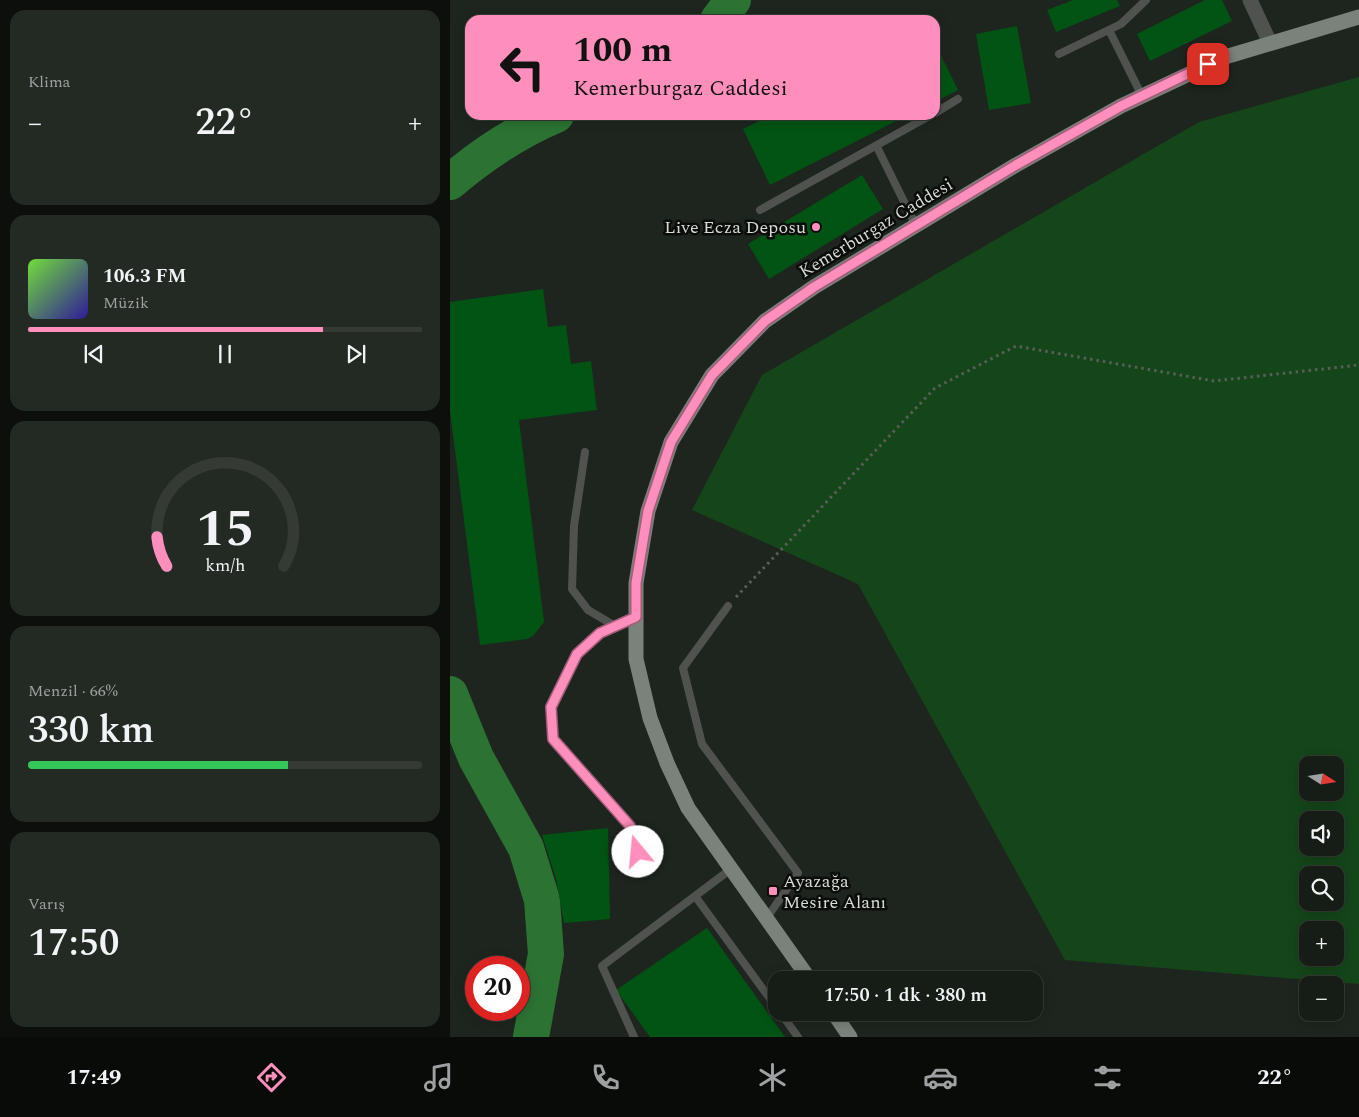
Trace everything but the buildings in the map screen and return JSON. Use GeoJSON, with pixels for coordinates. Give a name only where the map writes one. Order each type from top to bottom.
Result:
{"type":"FeatureCollection","features":[{"type":"Feature","properties":{"kind":"main road","name":"Kemerburgaz Caddesi"},"geometry":{"type":"LineString","coordinates":[[804,971],[688,808],[667,763],[650,718],[636,659],[636,583],[648,511],[671,442],[712,375],[765,321],[814,287],[1016,165],[1142,96],[1225,57],[1359,17]]}},
{"type":"Feature","properties":{"kind":"main road"},"geometry":{"type":"LineString","coordinates":[[839,1021],[850,1037]]}},
{"type":"Feature","properties":{"kind":"street"},"geometry":{"type":"LineString","coordinates":[[1250,0],[1270,43]]}},
{"type":"Feature","properties":{"kind":"lane"},"geometry":{"type":"LineString","coordinates":[[1059,54],[1121,24],[1146,0]]}},
{"type":"Feature","properties":{"kind":"lane"},"geometry":{"type":"LineString","coordinates":[[1109,30],[1142,96]]}},
{"type":"Feature","properties":{"kind":"lane"},"geometry":{"type":"LineString","coordinates":[[940,110],[958,99]]}},
{"type":"Feature","properties":{"kind":"lane"},"geometry":{"type":"LineString","coordinates":[[760,210],[877,147],[923,120]]}},
{"type":"Feature","properties":{"kind":"lane"},"geometry":{"type":"LineString","coordinates":[[877,147],[916,226]]}},
{"type":"Feature","properties":{"kind":"lane"},"geometry":{"type":"LineString","coordinates":[[586,452],[574,526],[572,589],[588,610],[615,626]]}},
{"type":"Feature","properties":{"kind":"lane"},"geometry":{"type":"LineString","coordinates":[[728,606],[683,668],[702,744],[798,872],[766,919]]}},
{"type":"Feature","properties":{"kind":"lane"},"geometry":{"type":"LineString","coordinates":[[636,617],[600,633],[577,654],[551,707],[553,739],[630,826],[642,865]]}},
{"type":"Feature","properties":{"kind":"lane"},"geometry":{"type":"LineString","coordinates":[[634,1037],[602,966],[731,869]]}},
{"type":"Feature","properties":{"kind":"lane"},"geometry":{"type":"LineString","coordinates":[[695,896],[768,996]]}},
{"type":"Feature","properties":{"kind":"lane"},"geometry":{"type":"LineString","coordinates":[[786,1021],[798,1037]]}},
{"type":"Feature","properties":{"kind":"path"},"geometry":{"type":"LineString","coordinates":[[728,606],[936,388],[1016,346],[1214,382],[1359,365]]}},
{"type":"Feature","properties":{"kind":"green space"},"geometry":{"type":"Polygon","coordinates":[[[1359,77],[1359,984],[1344,983],[1344,976],[1299,976],[1299,979],[1065,960],[858,584],[692,510],[762,375],[1199,122],[1359,77]]]}},
{"type":"Feature","properties":{"kind":"waterway"},"geometry":{"type":"LineString","coordinates":[[722,15],[733,0]]}},
{"type":"Feature","properties":{"kind":"waterway"},"geometry":{"type":"LineString","coordinates":[[450,182],[500,144],[546,120]]}},
{"type":"Feature","properties":{"kind":"waterway"},"geometry":{"type":"LineString","coordinates":[[450,694],[476,758],[526,848],[542,900],[546,954],[531,1037]]}},
{"type":"Feature","properties":{"kind":"place","name":"Live Ecza Deposu"},"geometry":{"type":"Point","coordinates":[816,227]}},
{"type":"Feature","properties":{"kind":"place","name":"Ayazağa Mesire Alanı"},"geometry":{"type":"Point","coordinates":[773,891]}},
{"type":"Feature","properties":{"kind":"route"},"geometry":{"type":"LineString","coordinates":[[638,852],[630,826],[553,739],[551,707],[577,654],[600,633],[636,617],[636,583],[648,511],[671,442],[712,375],[765,321],[814,287],[1016,165],[1106,114],[1208,64]]}}]}
